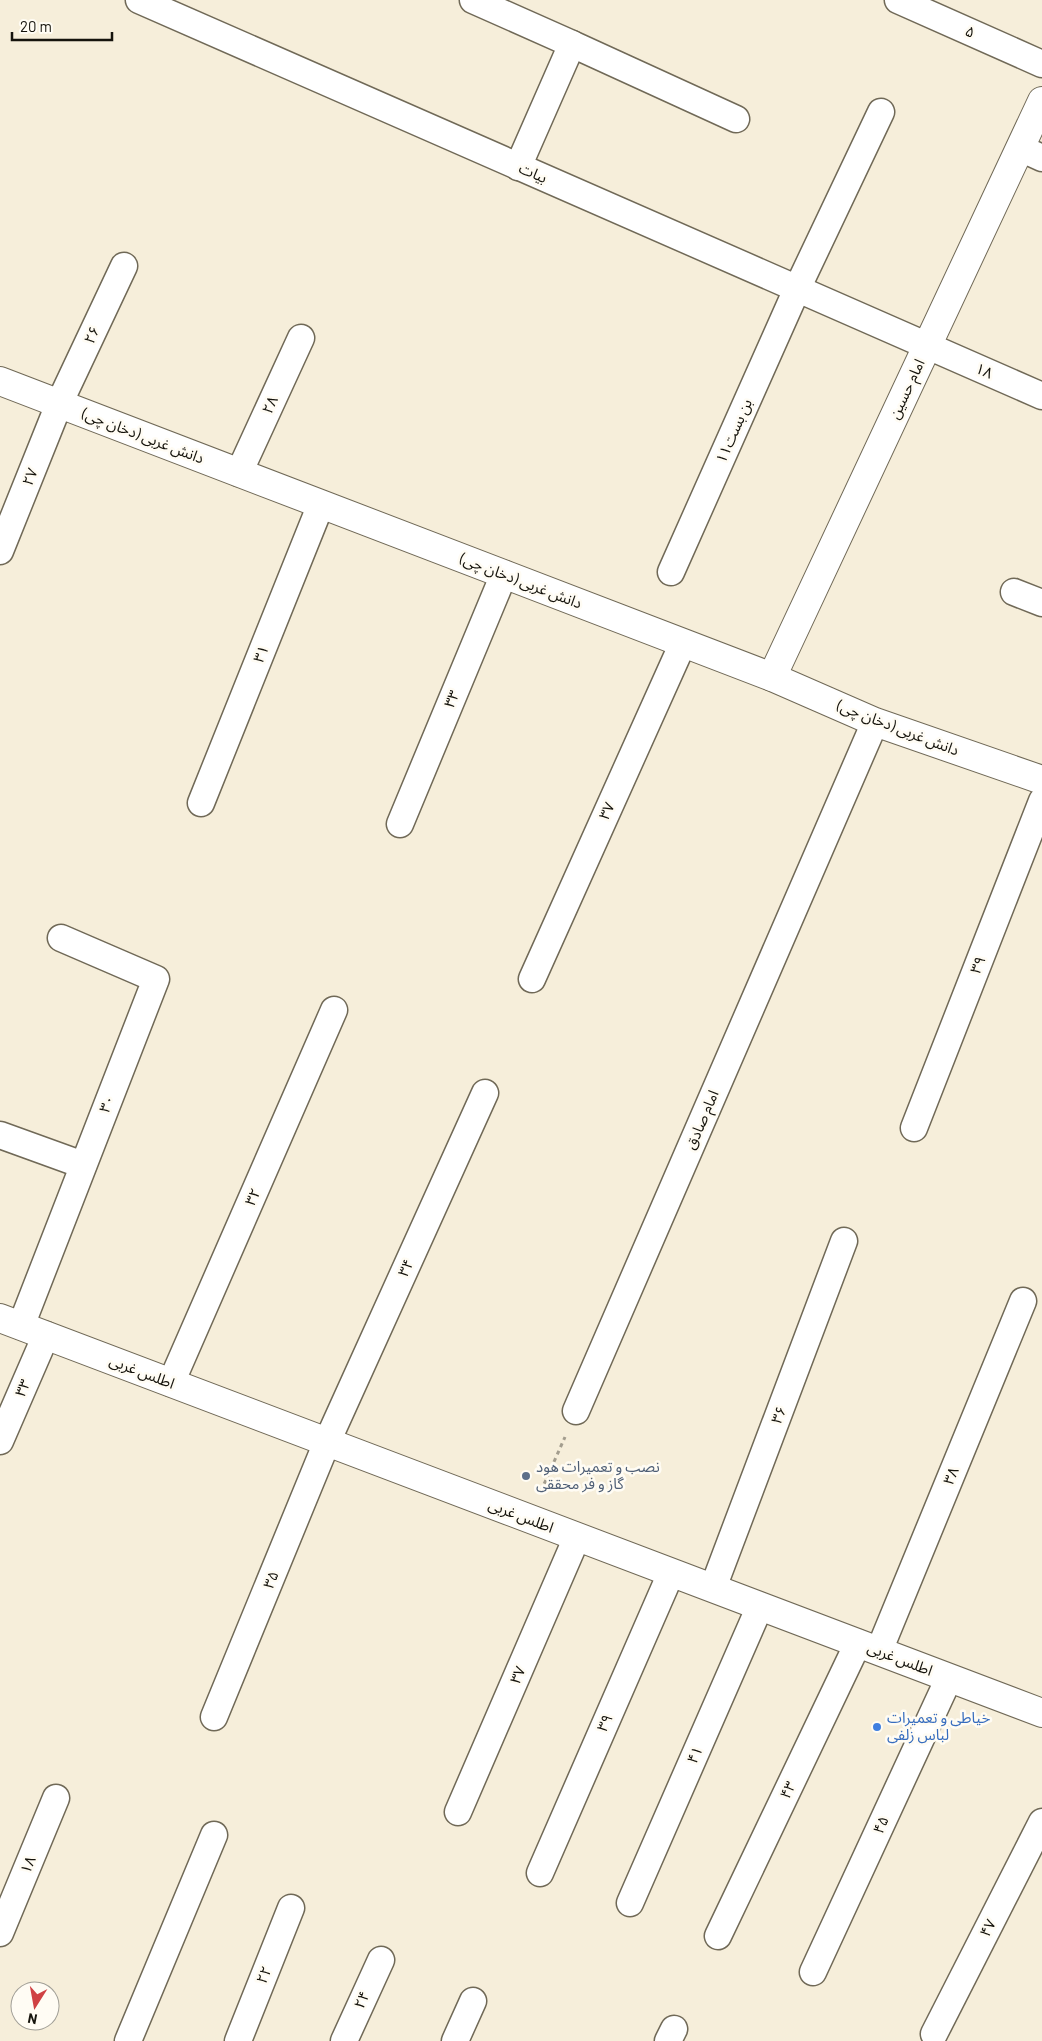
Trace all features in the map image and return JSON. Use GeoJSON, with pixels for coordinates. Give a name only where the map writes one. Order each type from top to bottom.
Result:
{"type":"FeatureCollection","features":[{"type":"Feature","properties":{"kind":"street","name":"بیات"},"geometry":{"type":"LineString","coordinates":[[139,0],[927,347]]}},
{"type":"Feature","properties":{"kind":"street"},"geometry":{"type":"LineString","coordinates":[[474,0],[736,119]]}},
{"type":"Feature","properties":{"kind":"street","name":"۵"},"geometry":{"type":"LineString","coordinates":[[898,0],[1042,64]]}},
{"type":"Feature","properties":{"kind":"street"},"geometry":{"type":"LineString","coordinates":[[518,167],[572,44]]}},
{"type":"Feature","properties":{"kind":"street","name":"امام حسین"},"geometry":{"type":"LineString","coordinates":[[772,677],[927,347],[1031,153],[1042,101]]}},
{"type":"Feature","properties":{"kind":"street","name":"بن بست۱۱"},"geometry":{"type":"LineString","coordinates":[[671,572],[797,289],[881,112]]}},
{"type":"Feature","properties":{"kind":"street","name":"۲۶"},"geometry":{"type":"LineString","coordinates":[[59,404],[124,266]]}},
{"type":"Feature","properties":{"kind":"street","name":"۲۸"},"geometry":{"type":"LineString","coordinates":[[239,473],[300,338]]}},
{"type":"Feature","properties":{"kind":"street","name":"۱۸"},"geometry":{"type":"LineString","coordinates":[[927,347],[1042,396]]}},
{"type":"Feature","properties":{"kind":"street","name":"دانش غربی (دخان چی)"},"geometry":{"type":"LineString","coordinates":[[0,381],[772,677],[875,722],[1042,780]]}},
{"type":"Feature","properties":{"kind":"street","name":"۲۷"},"geometry":{"type":"LineString","coordinates":[[0,551],[59,404]]}},
{"type":"Feature","properties":{"kind":"street","name":"۳۱"},"geometry":{"type":"LineString","coordinates":[[201,803],[321,504]]}},
{"type":"Feature","properties":{"kind":"street","name":"۳۳"},"geometry":{"type":"LineString","coordinates":[[400,824],[504,574]]}},
{"type":"Feature","properties":{"kind":"street"},"geometry":{"type":"LineString","coordinates":[[1014,592],[1042,603]]}},
{"type":"Feature","properties":{"kind":"street","name":"۳۷"},"geometry":{"type":"LineString","coordinates":[[532,979],[683,643]]}},
{"type":"Feature","properties":{"kind":"street","name":"امام صادق"},"geometry":{"type":"LineString","coordinates":[[576,1411],[875,722]]}},
{"type":"Feature","properties":{"kind":"street","name":"۳۹"},"geometry":{"type":"LineString","coordinates":[[914,1128],[1042,801]]}},
{"type":"Feature","properties":{"kind":"street","name":"۳۰"},"geometry":{"type":"LineString","coordinates":[[22,1327],[156,979],[60,938]]}},
{"type":"Feature","properties":{"kind":"street","name":"۳۲"},"geometry":{"type":"LineString","coordinates":[[171,1383],[334,1010]]}},
{"type":"Feature","properties":{"kind":"street","name":"۳۴"},"geometry":{"type":"LineString","coordinates":[[327,1442],[485,1093]]}},
{"type":"Feature","properties":{"kind":"street"},"geometry":{"type":"LineString","coordinates":[[0,1134],[83,1165]]}},
{"type":"Feature","properties":{"kind":"street","name":"۳۶"},"geometry":{"type":"LineString","coordinates":[[713,1588],[844,1241]]}},
{"type":"Feature","properties":{"kind":"street","name":"۳۸"},"geometry":{"type":"LineString","coordinates":[[869,1647],[1023,1301]]}},
{"type":"Feature","properties":{"kind":"street","name":"۳۳"},"geometry":{"type":"LineString","coordinates":[[0,1440],[22,1327]]}},
{"type":"Feature","properties":{"kind":"street","name":"اطلس غربی"},"geometry":{"type":"LineString","coordinates":[[22,1327],[1042,1713]]}},
{"type":"Feature","properties":{"kind":"street","name":"۳۵"},"geometry":{"type":"LineString","coordinates":[[214,1717],[327,1442]]}},
{"type":"Feature","properties":{"kind":"street","name":"۳۷"},"geometry":{"type":"LineString","coordinates":[[458,1812],[577,1537]]}},
{"type":"Feature","properties":{"kind":"street","name":"۳۹"},"geometry":{"type":"LineString","coordinates":[[540,1873],[671,1573]]}},
{"type":"Feature","properties":{"kind":"street","name":"۴۱"},"geometry":{"type":"LineString","coordinates":[[630,1903],[760,1606]]}},
{"type":"Feature","properties":{"kind":"street","name":"۴۳"},"geometry":{"type":"LineString","coordinates":[[718,1936],[869,1647]]}},
{"type":"Feature","properties":{"kind":"street","name":"۴۵"},"geometry":{"type":"LineString","coordinates":[[813,1972],[949,1678]]}},
{"type":"Feature","properties":{"kind":"street","name":"۱۸"},"geometry":{"type":"LineString","coordinates":[[0,1933],[56,1798]]}},
{"type":"Feature","properties":{"kind":"street","name":"۴۷"},"geometry":{"type":"LineString","coordinates":[[934,2034],[1042,1822]]}},
{"type":"Feature","properties":{"kind":"street"},"geometry":{"type":"LineString","coordinates":[[128,2041],[214,1835]]}},
{"type":"Feature","properties":{"kind":"street","name":"۲۲"},"geometry":{"type":"LineString","coordinates":[[238,2041],[291,1908]]}},
{"type":"Feature","properties":{"kind":"street","name":"۲۴"},"geometry":{"type":"LineString","coordinates":[[344,2041],[381,1960]]}},
{"type":"Feature","properties":{"kind":"street"},"geometry":{"type":"LineString","coordinates":[[455,2041],[473,2001]]}},
{"type":"Feature","properties":{"kind":"path"},"geometry":{"type":"LineString","coordinates":[[529,1519],[576,1411]]}},
{"type":"Feature","properties":{"kind":"place","name":"نصب و تعمیرات هود گاز و فر محققی"},"geometry":{"type":"Point","coordinates":[526,1476]}},
{"type":"Feature","properties":{"kind":"place","name":"خیاطی و تعمیرات لباس زلفی"},"geometry":{"type":"Point","coordinates":[877,1727]}}]}
